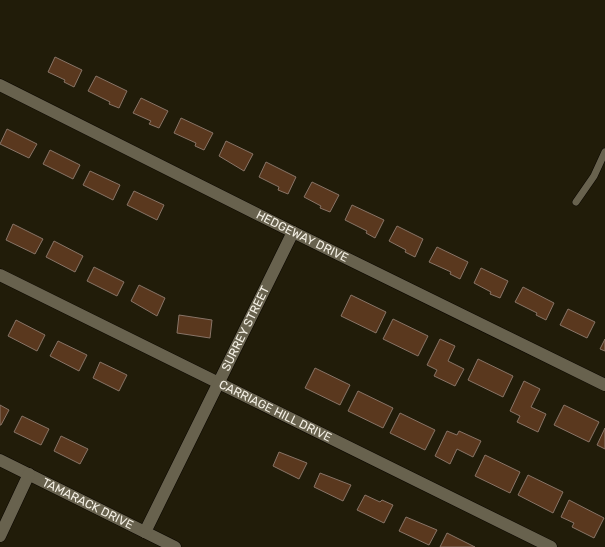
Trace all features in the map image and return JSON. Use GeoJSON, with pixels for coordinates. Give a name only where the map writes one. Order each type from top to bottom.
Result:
{"type":"FeatureCollection","features":[{"type":"Feature","properties":{"kind":"street","name":"HEDGEWAY DRIVE"},"geometry":{"type":"LineString","coordinates":[[0,85],[293,232],[605,385]]}},
{"type":"Feature","properties":{"kind":"street","name":"SURREY STREET"},"geometry":{"type":"LineString","coordinates":[[145,532],[293,232]]}},
{"type":"Feature","properties":{"kind":"street","name":"CARRIAGE HILL DRIVE"},"geometry":{"type":"LineString","coordinates":[[0,275],[551,547]]}},
{"type":"Feature","properties":{"kind":"street","name":"TAMARACK DRIVE"},"geometry":{"type":"LineString","coordinates":[[0,460],[175,547]]}},
{"type":"Feature","properties":{"kind":"street"},"geometry":{"type":"LineString","coordinates":[[0,536],[29,474]]}},
{"type":"Feature","properties":{"kind":"lane"},"geometry":{"type":"LineString","coordinates":[[576,202],[594,176],[605,152]]}},
{"type":"Feature","properties":{"kind":"building"},"geometry":{"type":"Polygon","coordinates":[[[55,57],[82,70],[74,87],[64,82],[65,80],[48,72],[55,57]]]}},
{"type":"Feature","properties":{"kind":"building"},"geometry":{"type":"Polygon","coordinates":[[[96,76],[127,91],[119,108],[109,104],[110,102],[88,91],[96,76]]]}},
{"type":"Feature","properties":{"kind":"building"},"geometry":{"type":"Polygon","coordinates":[[[141,98],[168,111],[159,128],[149,124],[151,121],[133,113],[141,98]]]}},
{"type":"Feature","properties":{"kind":"building"},"geometry":{"type":"Polygon","coordinates":[[[181,118],[213,133],[204,150],[195,146],[196,143],[174,133],[181,118]]]}},
{"type":"Feature","properties":{"kind":"building"},"geometry":{"type":"Polygon","coordinates":[[[7,129],[37,144],[29,158],[0,144],[7,129]]]}},
{"type":"Feature","properties":{"kind":"building"},"geometry":{"type":"Polygon","coordinates":[[[226,141],[253,154],[244,171],[219,156],[226,141]]]}},
{"type":"Feature","properties":{"kind":"building"},"geometry":{"type":"Polygon","coordinates":[[[50,150],[80,165],[73,179],[43,164],[50,150]]]}},
{"type":"Feature","properties":{"kind":"building"},"geometry":{"type":"Polygon","coordinates":[[[266,162],[296,177],[288,194],[278,190],[279,187],[259,177],[266,162]]]}},
{"type":"Feature","properties":{"kind":"building"},"geometry":{"type":"Polygon","coordinates":[[[90,171],[120,185],[113,200],[83,185],[90,171]]]}},
{"type":"Feature","properties":{"kind":"building"},"geometry":{"type":"Polygon","coordinates":[[[312,182],[339,195],[330,212],[320,208],[321,206],[304,197],[312,182]]]}},
{"type":"Feature","properties":{"kind":"building"},"geometry":{"type":"Polygon","coordinates":[[[134,191],[164,205],[157,220],[127,205],[134,191]]]}},
{"type":"Feature","properties":{"kind":"building"},"geometry":{"type":"Polygon","coordinates":[[[352,205],[384,220],[375,238],[366,233],[367,231],[345,220],[352,205]]]}},
{"type":"Feature","properties":{"kind":"building"},"geometry":{"type":"Polygon","coordinates":[[[13,224],[43,239],[35,254],[6,240],[13,224]]]}},
{"type":"Feature","properties":{"kind":"building"},"geometry":{"type":"Polygon","coordinates":[[[397,226],[423,239],[415,257],[405,252],[406,250],[389,241],[397,226]]]}},
{"type":"Feature","properties":{"kind":"building"},"geometry":{"type":"Polygon","coordinates":[[[54,241],[83,256],[75,272],[46,257],[54,241]]]}},
{"type":"Feature","properties":{"kind":"building"},"geometry":{"type":"Polygon","coordinates":[[[437,247],[468,262],[460,279],[450,274],[451,272],[429,262],[437,247]]]}},
{"type":"Feature","properties":{"kind":"building"},"geometry":{"type":"Polygon","coordinates":[[[94,267],[124,282],[117,296],[87,281],[94,267]]]}},
{"type":"Feature","properties":{"kind":"building"},"geometry":{"type":"Polygon","coordinates":[[[481,268],[508,281],[500,298],[490,294],[491,292],[474,283],[481,268]]]}},
{"type":"Feature","properties":{"kind":"building"},"geometry":{"type":"Polygon","coordinates":[[[139,285],[165,298],[157,316],[131,301],[139,285]]]}},
{"type":"Feature","properties":{"kind":"building"},"geometry":{"type":"Polygon","coordinates":[[[523,287],[554,303],[546,320],[536,315],[537,313],[515,302],[523,287]]]}},
{"type":"Feature","properties":{"kind":"building"},"geometry":{"type":"Polygon","coordinates":[[[351,295],[386,312],[376,333],[341,316],[351,295]]]}},
{"type":"Feature","properties":{"kind":"building"},"geometry":{"type":"Polygon","coordinates":[[[568,309],[595,322],[587,338],[560,325],[568,309]]]}},
{"type":"Feature","properties":{"kind":"building"},"geometry":{"type":"Polygon","coordinates":[[[179,315],[212,320],[210,338],[177,333],[179,315]]]}},
{"type":"Feature","properties":{"kind":"building"},"geometry":{"type":"Polygon","coordinates":[[[393,319],[428,336],[418,356],[383,339],[393,319]]]}},
{"type":"Feature","properties":{"kind":"building"},"geometry":{"type":"Polygon","coordinates":[[[16,320],[45,335],[37,351],[8,336],[16,320]]]}},
{"type":"Feature","properties":{"kind":"building"},"geometry":{"type":"Polygon","coordinates":[[[440,339],[455,346],[448,361],[464,369],[455,386],[434,376],[437,370],[427,365],[440,339]]]}},
{"type":"Feature","properties":{"kind":"building"},"geometry":{"type":"Polygon","coordinates":[[[605,339],[605,351],[600,349],[605,339]]]}},
{"type":"Feature","properties":{"kind":"building"},"geometry":{"type":"Polygon","coordinates":[[[58,341],[87,355],[79,371],[50,356],[58,341]]]}},
{"type":"Feature","properties":{"kind":"building"},"geometry":{"type":"Polygon","coordinates":[[[478,359],[513,376],[503,397],[468,380],[478,359]]]}},
{"type":"Feature","properties":{"kind":"building"},"geometry":{"type":"Polygon","coordinates":[[[100,362],[127,375],[119,391],[93,378],[100,362]]]}},
{"type":"Feature","properties":{"kind":"building"},"geometry":{"type":"Polygon","coordinates":[[[315,368],[350,385],[340,405],[305,388],[315,368]]]}},
{"type":"Feature","properties":{"kind":"building"},"geometry":{"type":"Polygon","coordinates":[[[524,381],[540,389],[531,407],[546,414],[538,432],[517,422],[520,416],[510,411],[524,381]]]}},
{"type":"Feature","properties":{"kind":"building"},"geometry":{"type":"Polygon","coordinates":[[[358,391],[393,408],[383,428],[348,411],[358,391]]]}},
{"type":"Feature","properties":{"kind":"building"},"geometry":{"type":"Polygon","coordinates":[[[0,405],[9,410],[1,425],[0,425],[0,405]]]}},
{"type":"Feature","properties":{"kind":"building"},"geometry":{"type":"Polygon","coordinates":[[[564,405],[599,422],[589,442],[554,425],[564,405]]]}},
{"type":"Feature","properties":{"kind":"building"},"geometry":{"type":"Polygon","coordinates":[[[400,413],[435,430],[425,450],[390,433],[400,413]]]}},
{"type":"Feature","properties":{"kind":"building"},"geometry":{"type":"Polygon","coordinates":[[[22,416],[49,429],[41,445],[14,432],[22,416]]]}},
{"type":"Feature","properties":{"kind":"building"},"geometry":{"type":"Polygon","coordinates":[[[605,428],[605,449],[597,445],[605,428]]]}},
{"type":"Feature","properties":{"kind":"building"},"geometry":{"type":"Polygon","coordinates":[[[447,431],[457,435],[459,431],[481,441],[473,457],[457,449],[450,464],[435,456],[447,431]]]}},
{"type":"Feature","properties":{"kind":"building"},"geometry":{"type":"Polygon","coordinates":[[[61,436],[88,449],[80,464],[54,451],[61,436]]]}},
{"type":"Feature","properties":{"kind":"building"},"geometry":{"type":"Polygon","coordinates":[[[279,452],[307,463],[299,479],[273,466],[279,452]]]}},
{"type":"Feature","properties":{"kind":"building"},"geometry":{"type":"Polygon","coordinates":[[[485,455],[520,472],[510,493],[475,476],[485,455]]]}},
{"type":"Feature","properties":{"kind":"building"},"geometry":{"type":"Polygon","coordinates":[[[320,473],[351,485],[343,501],[314,487],[320,473]]]}},
{"type":"Feature","properties":{"kind":"building"},"geometry":{"type":"Polygon","coordinates":[[[528,475],[563,492],[553,513],[518,495],[528,475]]]}},
{"type":"Feature","properties":{"kind":"building"},"geometry":{"type":"Polygon","coordinates":[[[365,495],[380,502],[382,500],[393,505],[384,523],[357,510],[365,495]]]}},
{"type":"Feature","properties":{"kind":"building"},"geometry":{"type":"Polygon","coordinates":[[[569,500],[604,518],[594,538],[572,527],[574,523],[561,517],[569,500]]]}},
{"type":"Feature","properties":{"kind":"building"},"geometry":{"type":"Polygon","coordinates":[[[406,517],[437,530],[429,545],[399,531],[406,517]]]}},
{"type":"Feature","properties":{"kind":"building"},"geometry":{"type":"Polygon","coordinates":[[[447,533],[475,547],[440,547],[447,533]]]}}]}
